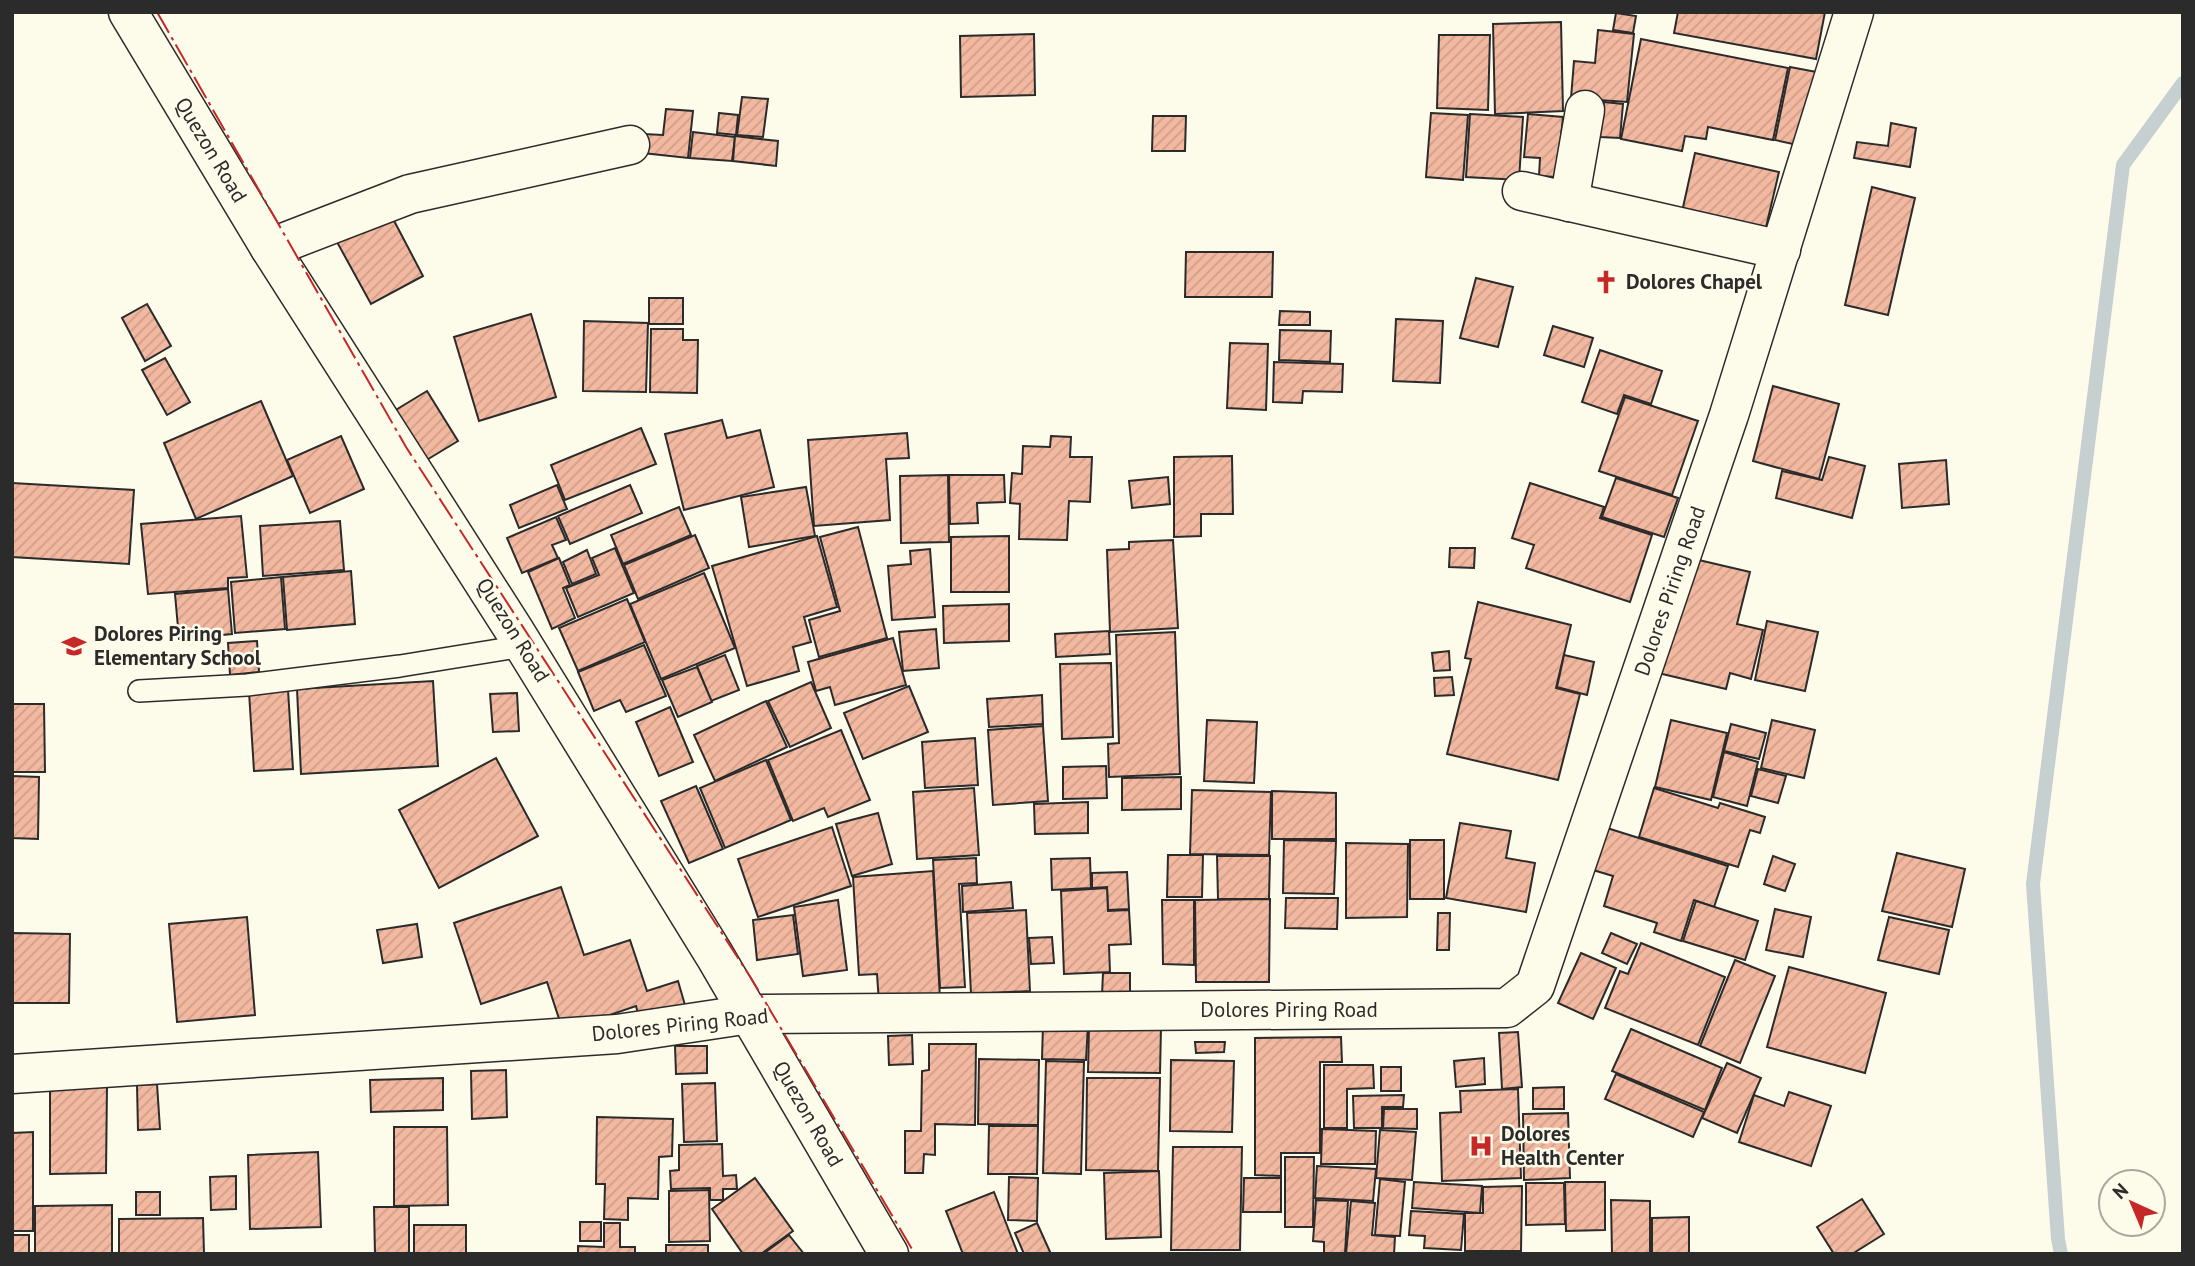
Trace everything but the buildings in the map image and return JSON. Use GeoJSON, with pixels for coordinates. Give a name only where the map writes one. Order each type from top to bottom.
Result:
{"type":"FeatureCollection","features":[{"type":"Feature","properties":{"kind":"street","name":"Quezon Road"},"geometry":{"type":"LineString","coordinates":[[128,12],[270,248],[523,646],[750,1014],[888,1254]]}},
{"type":"Feature","properties":{"kind":"street","name":"Dolores Piring Road"},"geometry":{"type":"LineString","coordinates":[[12,1074],[617,1034],[750,1014],[1507,1008],[1535,986],[1729,415],[1854,12]]}},
{"type":"Feature","properties":{"kind":"street"},"geometry":{"type":"LineString","coordinates":[[1569,202],[1585,110]]}},
{"type":"Feature","properties":{"kind":"street"},"geometry":{"type":"LineString","coordinates":[[270,248],[410,194],[630,145]]}},
{"type":"Feature","properties":{"kind":"street"},"geometry":{"type":"LineString","coordinates":[[1522,191],[1781,250]]}},
{"type":"Feature","properties":{"kind":"lane"},"geometry":{"type":"LineString","coordinates":[[139,691],[247,685],[400,666],[523,646]]}},
{"type":"Feature","properties":{"kind":"waterway"},"geometry":{"type":"LineString","coordinates":[[2061,1254],[2033,884],[2123,165],[2183,83]]}},
{"type":"Feature","properties":{"kind":"power"},"geometry":{"type":"LineString","coordinates":[[157,12],[406,447],[751,978],[915,1254]]}},
{"type":"Feature","properties":{"kind":"place","name":"Dolores Chapel"},"geometry":{"type":"Point","coordinates":[1606,282]}},
{"type":"Feature","properties":{"kind":"place","name":"Dolores Piring Elementary School"},"geometry":{"type":"Point","coordinates":[74,646]}},
{"type":"Feature","properties":{"kind":"place","name":"Dolores Health Center"},"geometry":{"type":"Point","coordinates":[1481,1146]}}]}
